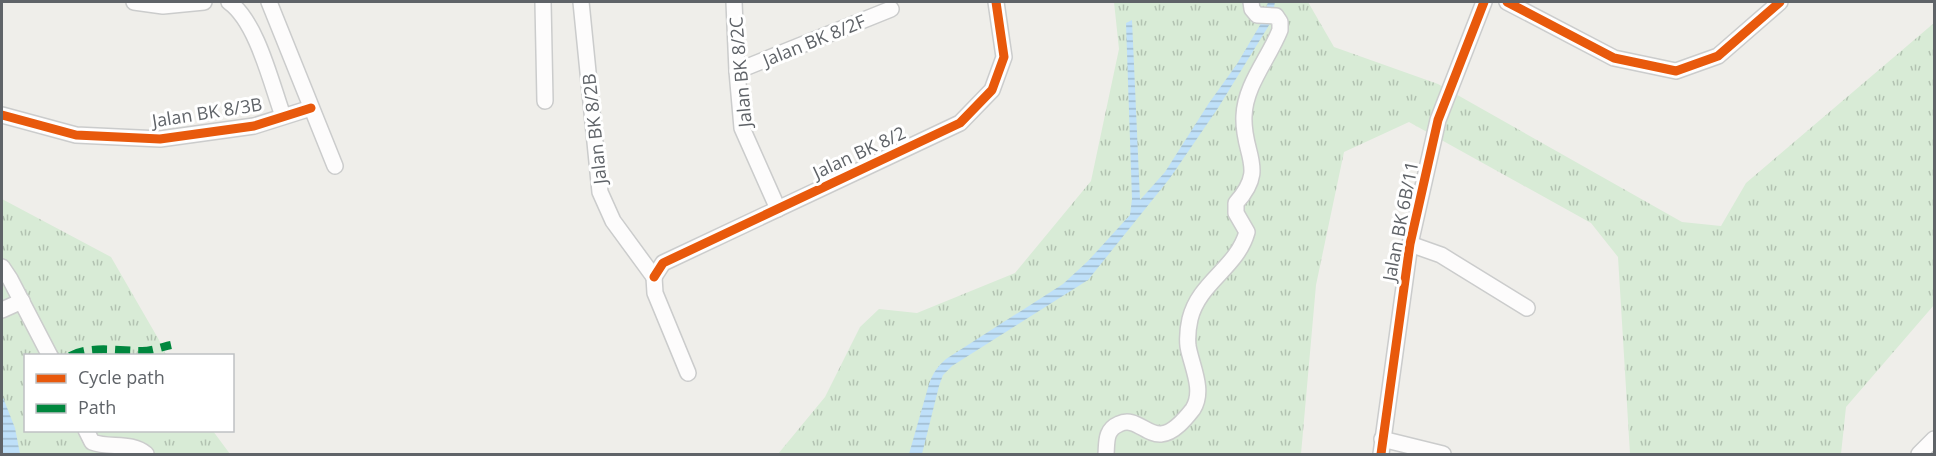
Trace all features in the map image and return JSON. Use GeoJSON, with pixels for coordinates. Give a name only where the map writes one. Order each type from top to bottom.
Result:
{"type":"FeatureCollection","features":[{"type":"Feature","properties":{"kind":"street"},"geometry":{"type":"LineString","coordinates":[[134,2],[163,6],[204,2]]}},
{"type":"Feature","properties":{"kind":"street"},"geometry":{"type":"LineString","coordinates":[[229,2],[245,17],[254,35],[283,116]]}},
{"type":"Feature","properties":{"kind":"street"},"geometry":{"type":"LineString","coordinates":[[268,2],[335,166]]}},
{"type":"Feature","properties":{"kind":"street"},"geometry":{"type":"LineString","coordinates":[[543,2],[545,101]]}},
{"type":"Feature","properties":{"kind":"street","name":"Jalan BK 8/2B"},"geometry":{"type":"LineString","coordinates":[[581,2],[600,192],[613,221],[654,277]]}},
{"type":"Feature","properties":{"kind":"street","name":"Jalan BK 8/2C"},"geometry":{"type":"LineString","coordinates":[[734,2],[742,128],[778,208]]}},
{"type":"Feature","properties":{"kind":"street","name":"Jalan BK 8/2"},"geometry":{"type":"LineString","coordinates":[[654,277],[663,264],[960,123],[992,90],[1004,57],[996,2]]}},
{"type":"Feature","properties":{"kind":"street","name":"Jalan BK 6B/11"},"geometry":{"type":"LineString","coordinates":[[1381,454],[1410,244],[1438,120],[1484,2]]}},
{"type":"Feature","properties":{"kind":"street"},"geometry":{"type":"LineString","coordinates":[[1507,2],[1614,58],[1676,71],[1719,56],[1779,2]]}},
{"type":"Feature","properties":{"kind":"street"},"geometry":{"type":"LineString","coordinates":[[1106,454],[1108,432],[1114,426],[1124,421],[1159,434],[1169,432],[1194,408],[1197,385],[1188,346],[1190,320],[1202,291],[1231,263],[1244,242],[1247,232],[1236,213],[1236,203],[1252,182],[1253,172],[1244,129],[1244,113],[1250,90],[1280,30],[1280,22],[1276,16],[1254,8]]}},
{"type":"Feature","properties":{"kind":"street","name":"Jalan BK 8/2F"},"geometry":{"type":"LineString","coordinates":[[737,71],[891,9]]}},
{"type":"Feature","properties":{"kind":"street","name":"Jalan BK 8/3B"},"geometry":{"type":"LineString","coordinates":[[2,115],[76,135],[160,139],[254,126],[311,108]]}},
{"type":"Feature","properties":{"kind":"street"},"geometry":{"type":"LineString","coordinates":[[1410,244],[1441,255],[1527,308]]}},
{"type":"Feature","properties":{"kind":"street"},"geometry":{"type":"LineString","coordinates":[[2,267],[49,354]]}},
{"type":"Feature","properties":{"kind":"street"},"geometry":{"type":"LineString","coordinates":[[654,277],[655,293],[688,373]]}},
{"type":"Feature","properties":{"kind":"street"},"geometry":{"type":"LineString","coordinates":[[2,310],[22,301]]}},
{"type":"Feature","properties":{"kind":"street"},"geometry":{"type":"LineString","coordinates":[[87,432],[92,442],[102,446],[127,446],[146,454]]}},
{"type":"Feature","properties":{"kind":"street"},"geometry":{"type":"LineString","coordinates":[[1382,439],[1443,454]]}},
{"type":"Feature","properties":{"kind":"street"},"geometry":{"type":"LineString","coordinates":[[1918,454],[1935,439]]}},
{"type":"Feature","properties":{"kind":"green space"},"geometry":{"type":"Polygon","coordinates":[[[1114,2],[1308,2],[1334,47],[1438,84],[1682,222],[1721,226],[1746,183],[1934,23],[1934,305],[1846,407],[1841,454],[1630,454],[1618,257],[1591,223],[1409,122],[1344,152],[1316,285],[1301,454],[778,454],[825,397],[860,327],[879,309],[917,313],[1015,273],[1091,181],[1119,49],[1114,2]]]}},
{"type":"Feature","properties":{"kind":"green space"},"geometry":{"type":"Polygon","coordinates":[[[2,199],[111,257],[166,354],[24,354],[24,432],[214,432],[230,454],[2,454],[2,199]]]}},
{"type":"Feature","properties":{"kind":"water"},"geometry":{"type":"Polygon","coordinates":[[[1268,2],[1275,2],[1271,22],[1218,108],[1170,178],[1088,280],[952,366],[943,375],[922,454],[909,454],[929,384],[941,364],[1063,284],[1088,261],[1130,215],[1132,199],[1126,23],[1132,20],[1140,200],[1165,172],[1237,64],[1263,20],[1268,2]]]}},
{"type":"Feature","properties":{"kind":"water"},"geometry":{"type":"Polygon","coordinates":[[[2,395],[15,428],[20,454],[2,454],[2,395]]]}},
{"type":"Feature","properties":{"kind":"marked path"},"geometry":{"type":"LineString","coordinates":[[75,354],[105,349],[146,351],[171,345]]}},
{"type":"Feature","properties":{"kind":"cycle path"},"geometry":{"type":"LineString","coordinates":[[654,277],[663,263],[960,123],[992,90],[1004,57],[996,2]]}},
{"type":"Feature","properties":{"kind":"cycle path"},"geometry":{"type":"LineString","coordinates":[[1381,454],[1410,244],[1438,120],[1484,2]]}},
{"type":"Feature","properties":{"kind":"cycle path"},"geometry":{"type":"LineString","coordinates":[[1507,2],[1614,58],[1676,71],[1718,56],[1780,2]]}},
{"type":"Feature","properties":{"kind":"cycle path"},"geometry":{"type":"LineString","coordinates":[[2,115],[76,135],[160,139],[254,126],[311,108]]}}]}
